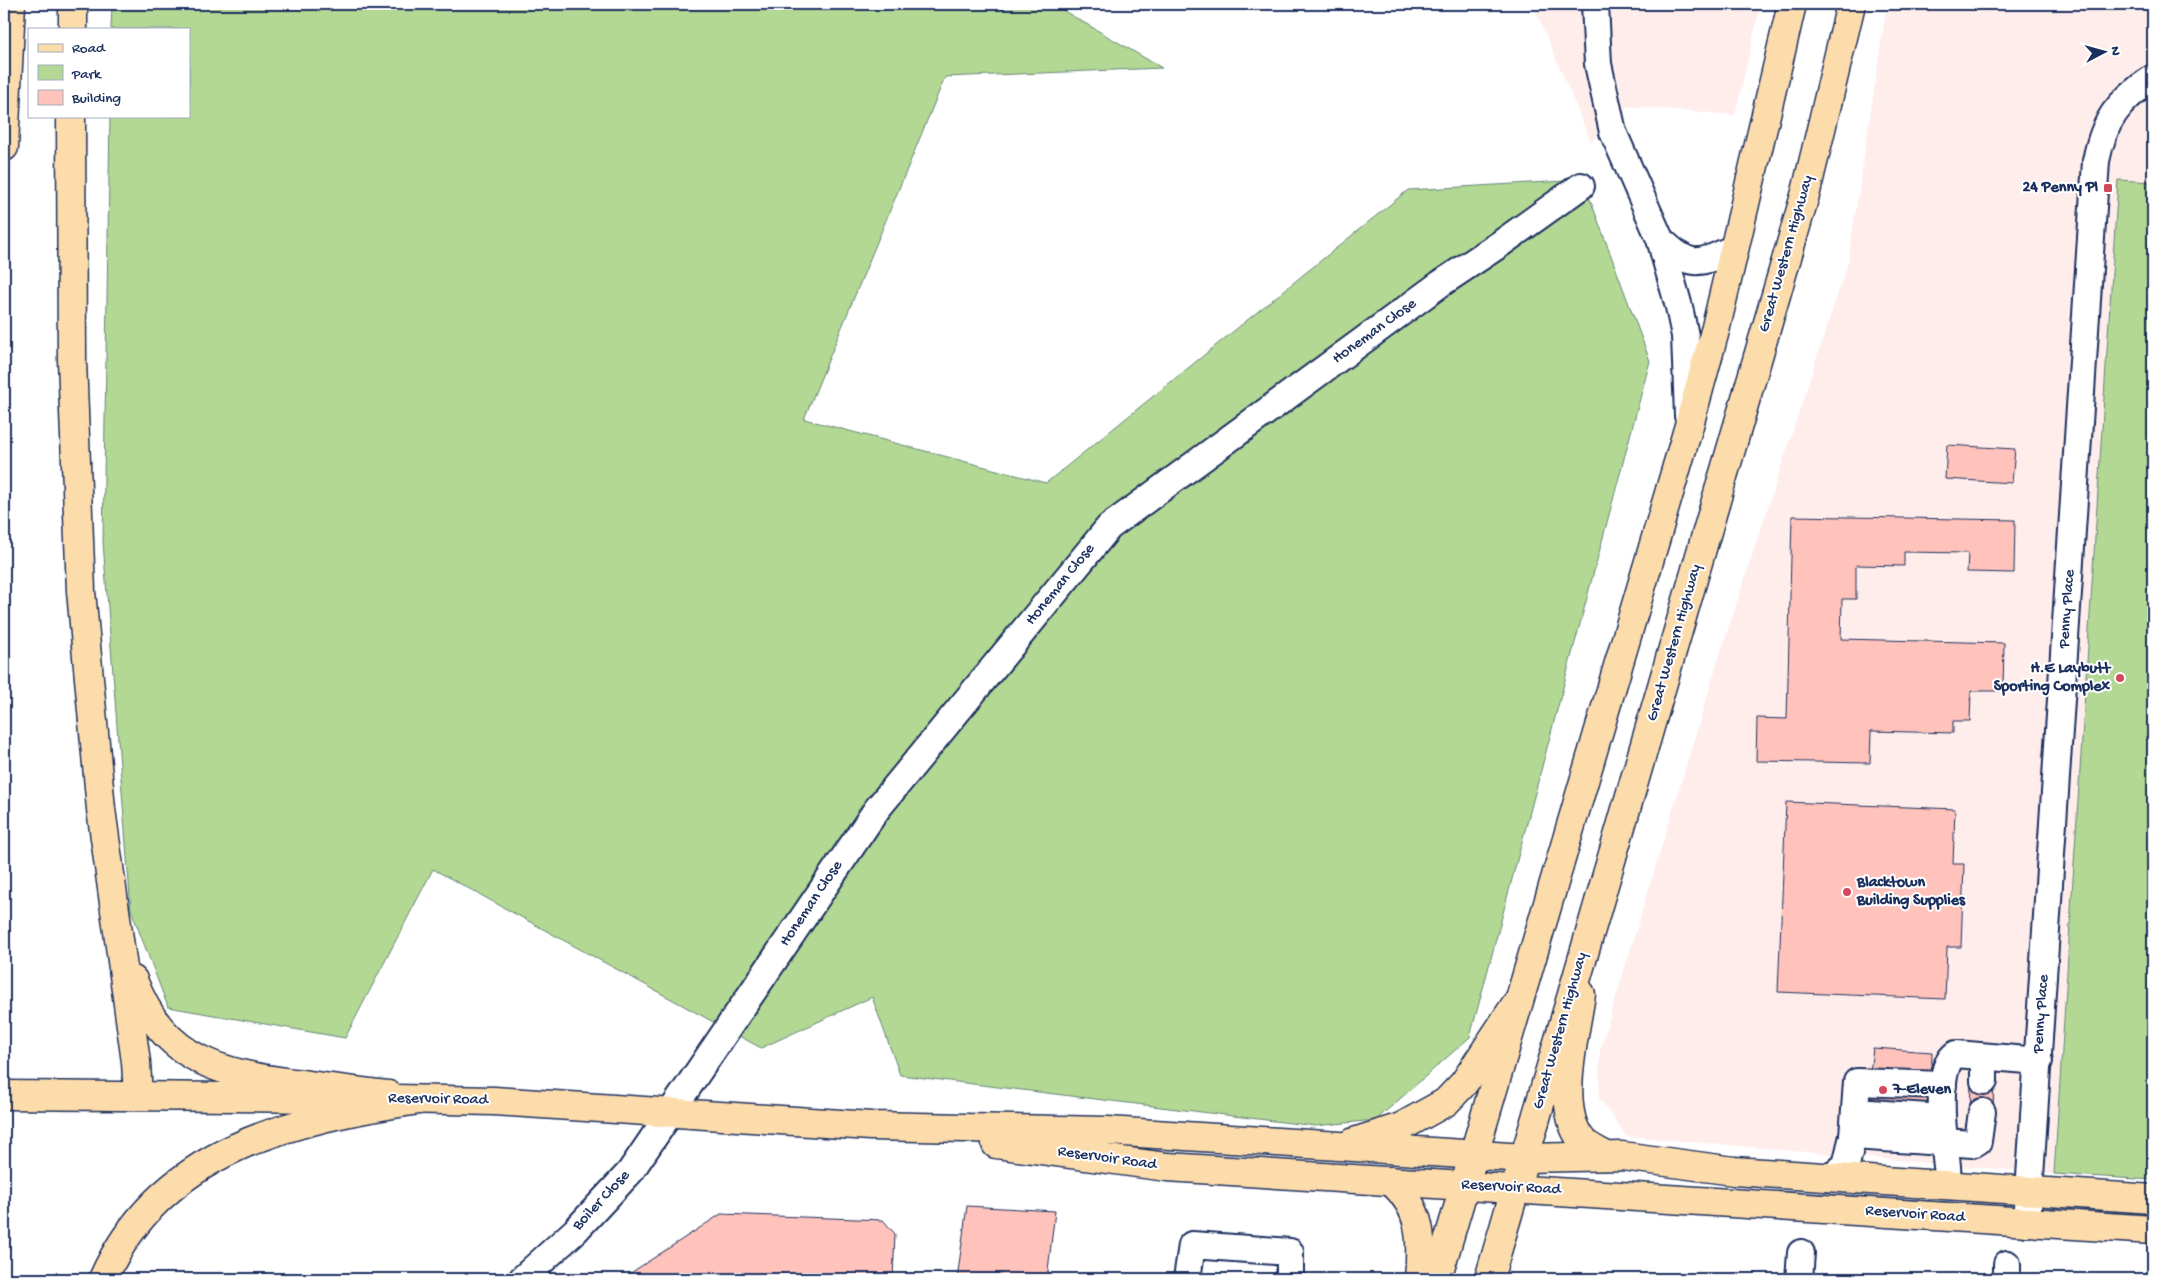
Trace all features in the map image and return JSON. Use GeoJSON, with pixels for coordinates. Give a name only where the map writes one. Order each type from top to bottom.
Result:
{"type":"FeatureCollection","features":[{"type":"Feature","properties":{"kind":"main road"},"geometry":{"type":"LineString","coordinates":[[4,147],[10,4]]}},
{"type":"Feature","properties":{"kind":"main road"},"geometry":{"type":"LineString","coordinates":[[73,4],[73,28]]}},
{"type":"Feature","properties":{"kind":"main road"},"geometry":{"type":"LineString","coordinates":[[1436,1279],[1466,1186],[1688,430],[1716,327],[1792,4]]}},
{"type":"Feature","properties":{"kind":"main road","name":"Great Western Highway"},"geometry":{"type":"LineString","coordinates":[[1490,1279],[1803,202],[1851,4]]}},
{"type":"Feature","properties":{"kind":"main road"},"geometry":{"type":"LineString","coordinates":[[71,118],[72,360],[81,591],[101,809],[136,1062],[138,1096]]}},
{"type":"Feature","properties":{"kind":"main road"},"geometry":{"type":"LineString","coordinates":[[1591,928],[1569,1075],[1569,1107],[1573,1124],[1580,1138],[1606,1156]]}},
{"type":"Feature","properties":{"kind":"main road"},"geometry":{"type":"LineString","coordinates":[[119,941],[138,992],[149,1014],[166,1035],[187,1052],[206,1063],[229,1073],[255,1078],[419,1100]]}},
{"type":"Feature","properties":{"kind":"main road"},"geometry":{"type":"LineString","coordinates":[[1340,1146],[1401,1127],[1446,1102],[1464,1083],[1520,1000]]}},
{"type":"Feature","properties":{"kind":"main road","name":"Reservoir Road"},"geometry":{"type":"LineString","coordinates":[[4,1095],[494,1101],[871,1126],[1108,1131],[1525,1158],[1606,1156],[1734,1171],[2153,1199]]}},
{"type":"Feature","properties":{"kind":"main road"},"geometry":{"type":"LineString","coordinates":[[103,1279],[120,1246],[138,1221],[182,1179],[205,1164],[247,1142],[288,1126],[344,1112],[419,1100]]}},
{"type":"Feature","properties":{"kind":"main road","name":"Reservoir Road"},"geometry":{"type":"LineString","coordinates":[[871,1126],[1168,1167],[2153,1230]]}},
{"type":"Feature","properties":{"kind":"main road"},"geometry":{"type":"LineString","coordinates":[[1391,1180],[1403,1191],[1417,1216],[1421,1238],[1420,1279]]}},
{"type":"Feature","properties":{"kind":"street"},"geometry":{"type":"LineString","coordinates":[[64,4],[66,28]]}},
{"type":"Feature","properties":{"kind":"street"},"geometry":{"type":"LineString","coordinates":[[1595,4],[1598,64],[1613,132],[1660,239],[1685,336],[1688,430]]}},
{"type":"Feature","properties":{"kind":"street","name":"Penny Place"},"geometry":{"type":"LineString","coordinates":[[2027,1223],[2096,161],[2104,129],[2114,112],[2135,90],[2153,78]]}},
{"type":"Feature","properties":{"kind":"street","name":"Honeman Close"},"geometry":{"type":"LineString","coordinates":[[669,1112],[877,809],[1109,527],[1440,284],[1581,186]]}},
{"type":"Feature","properties":{"kind":"street"},"geometry":{"type":"LineString","coordinates":[[1660,239],[1677,256],[1693,262],[1709,260],[1734,248]]}},
{"type":"Feature","properties":{"kind":"street"},"geometry":{"type":"LineString","coordinates":[[1948,1185],[1943,1130],[1943,1085],[1946,1067],[1952,1056],[1956,1054],[1984,1069],[2039,1060]]}},
{"type":"Feature","properties":{"kind":"street"},"geometry":{"type":"LineString","coordinates":[[1830,1178],[1846,1165],[1854,1124],[1857,1082],[1943,1085]]}},
{"type":"Feature","properties":{"kind":"street","name":"Boiler Close"},"geometry":{"type":"LineString","coordinates":[[522,1279],[612,1194],[630,1172],[669,1112]]}},
{"type":"Feature","properties":{"kind":"street"},"geometry":{"type":"LineString","coordinates":[[1854,1124],[1943,1130],[1973,1144],[1978,1141],[1982,1112]]}},
{"type":"Feature","properties":{"kind":"street"},"geometry":{"type":"LineString","coordinates":[[1187,1279],[1192,1245],[1290,1252],[1290,1279]]}},
{"type":"Feature","properties":{"kind":"street"},"geometry":{"type":"LineString","coordinates":[[1799,1279],[1801,1253]]}},
{"type":"Feature","properties":{"kind":"shaded area"},"geometry":{"type":"Polygon","coordinates":[[[1533,4],[1761,4],[1735,115],[1628,106],[1591,142],[1533,4]]]}},
{"type":"Feature","properties":{"kind":"shaded area"},"geometry":{"type":"Polygon","coordinates":[[[1887,4],[2153,4],[2153,182],[2118,180],[2054,1174],[1626,1136],[1599,1098],[1600,1050],[1720,654],[1848,262],[1887,4]]]}},
{"type":"Feature","properties":{"kind":"green space"},"geometry":{"type":"Polygon","coordinates":[[[112,4],[1052,4],[1162,68],[945,77],[804,419],[1046,483],[1408,190],[1583,180],[1650,361],[1470,1037],[1376,1120],[1315,1126],[900,1075],[872,997],[761,1048],[433,869],[345,1038],[168,1007],[131,910],[103,542],[110,118],[190,118],[190,28],[111,28],[112,4]]]}},
{"type":"Feature","properties":{"kind":"green space","name":"H.E Laybutt Sporting Complex"},"geometry":{"type":"Polygon","coordinates":[[[2118,180],[2153,182],[2153,1180],[2054,1174],[2118,180]]]}},
{"type":"Feature","properties":{"kind":"building"},"geometry":{"type":"Polygon","coordinates":[[[1947,445],[2015,449],[2012,483],[1945,479],[1947,445]]]}},
{"type":"Feature","properties":{"kind":"building"},"geometry":{"type":"Polygon","coordinates":[[[1792,516],[2015,520],[2014,573],[1967,572],[1968,553],[1904,552],[1904,566],[1856,565],[1856,599],[1842,599],[1841,639],[2004,643],[2003,691],[1971,691],[1970,721],[1953,721],[1953,733],[1871,731],[1870,763],[1756,761],[1757,718],[1787,719],[1792,516]]]}},
{"type":"Feature","properties":{"kind":"building"},"geometry":{"type":"Polygon","coordinates":[[[1786,802],[1955,809],[1953,864],[1964,864],[1961,947],[1947,947],[1945,999],[1778,992],[1786,802]]]}},
{"type":"Feature","properties":{"kind":"building","name":"7-Eleven"},"geometry":{"type":"Polygon","coordinates":[[[1873,1048],[1932,1052],[1930,1135],[1863,1131],[1873,1048]]]}},
{"type":"Feature","properties":{"kind":"building"},"geometry":{"type":"Polygon","coordinates":[[[1971,1081],[1994,1081],[1993,1112],[1970,1112],[1971,1081]]]}},
{"type":"Feature","properties":{"kind":"building"},"geometry":{"type":"Polygon","coordinates":[[[967,1206],[1055,1211],[1047,1279],[957,1279],[967,1206]]]}},
{"type":"Feature","properties":{"kind":"building"},"geometry":{"type":"Polygon","coordinates":[[[721,1214],[883,1220],[895,1234],[893,1279],[626,1279],[626,1276],[721,1214]]]}},
{"type":"Feature","properties":{"kind":"place","name":"24 Penny Pl"},"geometry":{"type":"Point","coordinates":[2108,188]}},
{"type":"Feature","properties":{"kind":"place","name":"H.E Laybutt Sporting Complex"},"geometry":{"type":"Point","coordinates":[2120,678]}},
{"type":"Feature","properties":{"kind":"place","name":"Blacktown Building Supplies"},"geometry":{"type":"Point","coordinates":[1847,892]}},
{"type":"Feature","properties":{"kind":"place","name":"7-Eleven"},"geometry":{"type":"Point","coordinates":[1883,1090]}}]}
